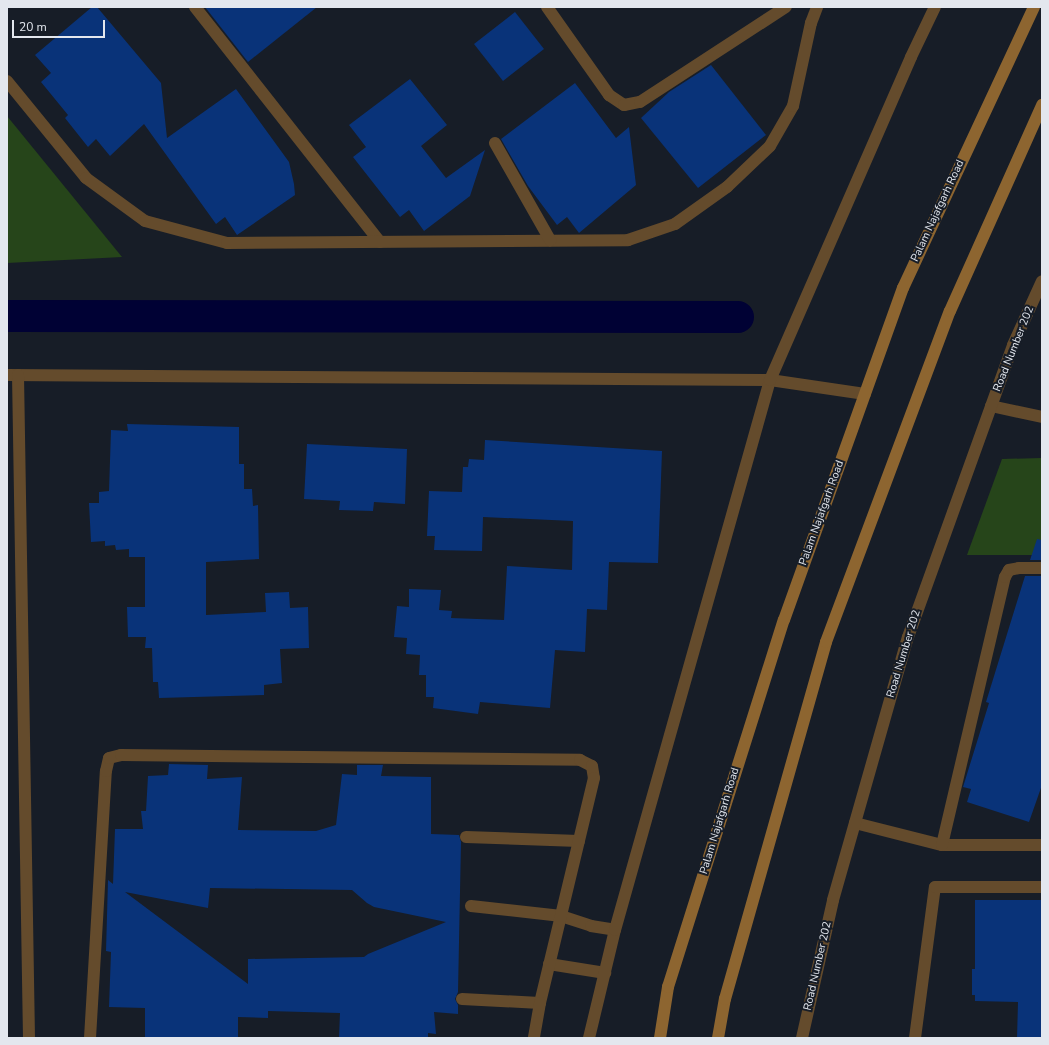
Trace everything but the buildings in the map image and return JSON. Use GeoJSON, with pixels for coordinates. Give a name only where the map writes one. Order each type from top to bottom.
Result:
{"type":"FeatureCollection","features":[{"type":"Feature","properties":{"kind":"main road","name":"Palam Najafgarh Road"},"geometry":{"type":"LineString","coordinates":[[660,1038],[668,987],[781,628],[903,288],[1034,7]]}},
{"type":"Feature","properties":{"kind":"main road"},"geometry":{"type":"LineString","coordinates":[[718,1038],[725,999],[826,642],[950,311],[1042,105]]}},
{"type":"Feature","properties":{"kind":"street"},"geometry":{"type":"LineString","coordinates":[[195,7],[380,242]]}},
{"type":"Feature","properties":{"kind":"street"},"geometry":{"type":"LineString","coordinates":[[547,7],[609,95],[624,105],[640,102],[786,7]]}},
{"type":"Feature","properties":{"kind":"street"},"geometry":{"type":"LineString","coordinates":[[7,81],[86,178],[145,221],[227,243],[628,240],[675,224],[727,187],[770,146],[793,106],[811,23],[817,7]]}},
{"type":"Feature","properties":{"kind":"street"},"geometry":{"type":"LineString","coordinates":[[589,1038],[615,930],[770,380],[908,64],[935,7]]}},
{"type":"Feature","properties":{"kind":"street"},"geometry":{"type":"LineString","coordinates":[[495,143],[550,240]]}},
{"type":"Feature","properties":{"kind":"street","name":"Road Number 202"},"geometry":{"type":"LineString","coordinates":[[802,1038],[833,900],[908,637],[1013,345],[1042,280]]}},
{"type":"Feature","properties":{"kind":"street"},"geometry":{"type":"LineString","coordinates":[[29,1038],[13,375],[770,380],[865,394]]}},
{"type":"Feature","properties":{"kind":"street"},"geometry":{"type":"LineString","coordinates":[[991,406],[1042,417]]}},
{"type":"Feature","properties":{"kind":"street"},"geometry":{"type":"LineString","coordinates":[[942,845],[1005,577],[1008,570],[1019,568],[1042,568]]}},
{"type":"Feature","properties":{"kind":"street"},"geometry":{"type":"LineString","coordinates":[[90,1038],[106,771],[109,758],[121,755],[580,760],[592,766],[594,778],[549,964],[534,1038]]}},
{"type":"Feature","properties":{"kind":"street"},"geometry":{"type":"LineString","coordinates":[[855,824],[942,845],[1042,845]]}},
{"type":"Feature","properties":{"kind":"street"},"geometry":{"type":"LineString","coordinates":[[466,838],[579,841]]}},
{"type":"Feature","properties":{"kind":"street"},"geometry":{"type":"LineString","coordinates":[[915,1038],[935,887],[1042,888]]}},
{"type":"Feature","properties":{"kind":"street"},"geometry":{"type":"LineString","coordinates":[[471,906],[561,916],[591,926],[615,930]]}},
{"type":"Feature","properties":{"kind":"street"},"geometry":{"type":"LineString","coordinates":[[549,964],[605,973]]}},
{"type":"Feature","properties":{"kind":"street"},"geometry":{"type":"LineString","coordinates":[[462,999],[540,1003]]}},
{"type":"Feature","properties":{"kind":"green space"},"geometry":{"type":"Polygon","coordinates":[[[7,116],[122,257],[7,263],[7,116]]]}},
{"type":"Feature","properties":{"kind":"green space"},"geometry":{"type":"Polygon","coordinates":[[[1042,458],[1042,555],[967,555],[1002,459],[1042,458]]]}},
{"type":"Feature","properties":{"kind":"waterway"},"geometry":{"type":"LineString","coordinates":[[7,316],[738,317]]}}]}
